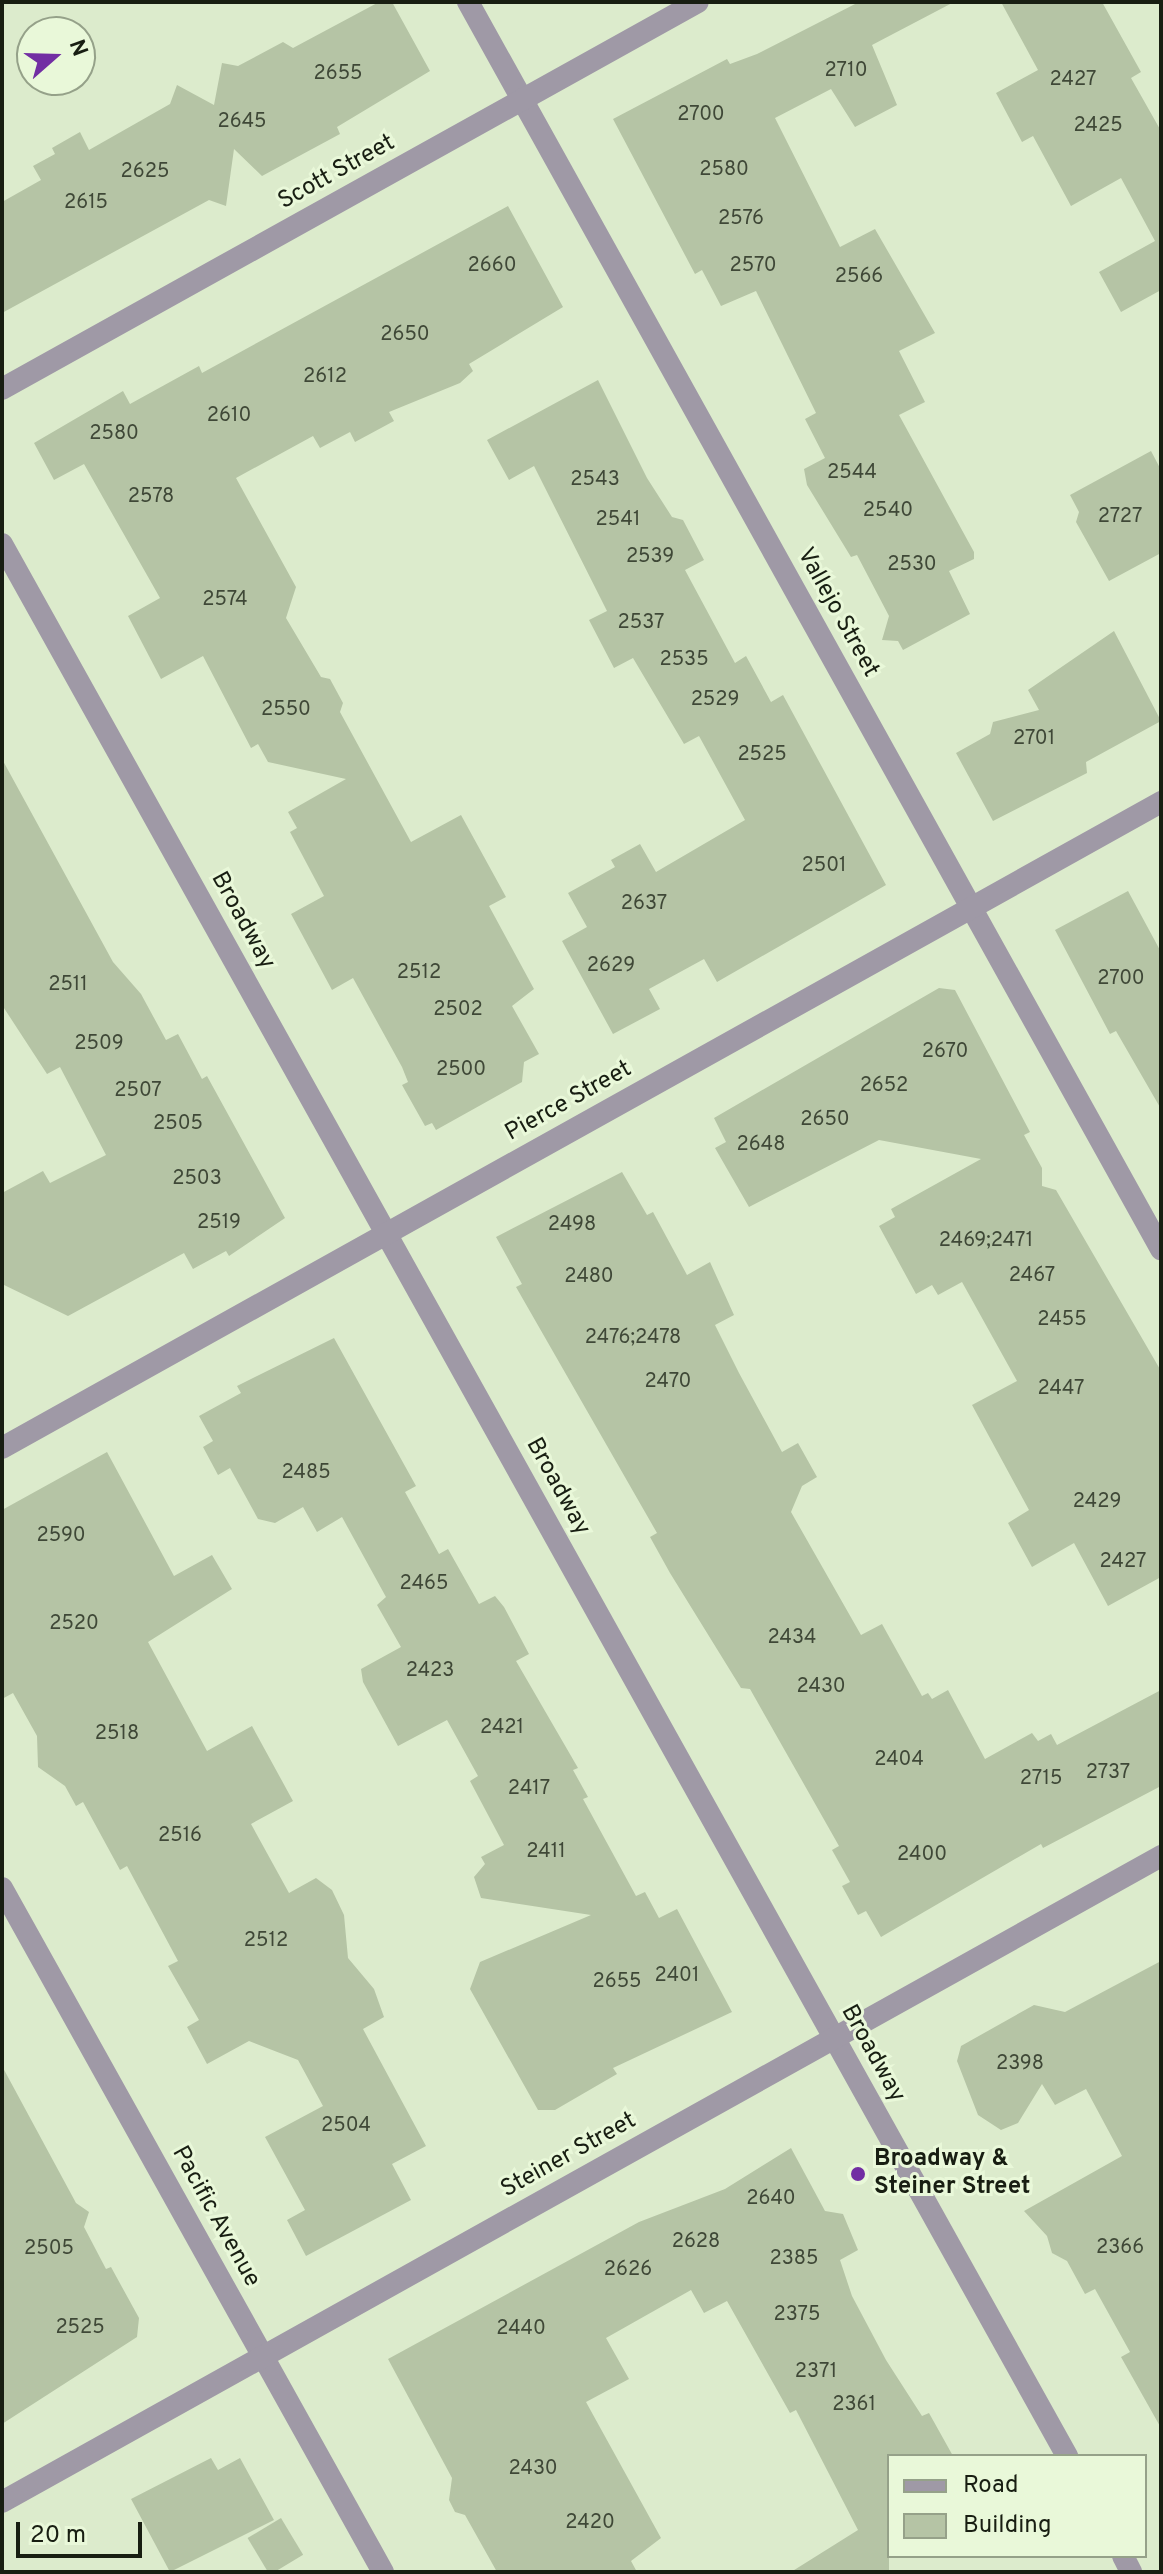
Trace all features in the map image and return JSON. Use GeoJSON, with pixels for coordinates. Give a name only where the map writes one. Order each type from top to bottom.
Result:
{"type":"FeatureCollection","features":[{"type":"Feature","properties":{"kind":"street","name":"Vallejo Street"},"geometry":{"type":"LineString","coordinates":[[468,2],[1161,1249]]}},
{"type":"Feature","properties":{"kind":"street","name":"Scott Street"},"geometry":{"type":"LineString","coordinates":[[2,389],[698,2]]}},
{"type":"Feature","properties":{"kind":"street","name":"Broadway"},"geometry":{"type":"LineString","coordinates":[[2,544],[1066,2454]]}},
{"type":"Feature","properties":{"kind":"street","name":"Pierce Street"},"geometry":{"type":"LineString","coordinates":[[2,1448],[1161,802]]}},
{"type":"Feature","properties":{"kind":"street","name":"Steiner Street"},"geometry":{"type":"LineString","coordinates":[[2,2502],[1161,1856]]}},
{"type":"Feature","properties":{"kind":"street","name":"Pacific Avenue"},"geometry":{"type":"LineString","coordinates":[[2,1888],[383,2572]]}},
{"type":"Feature","properties":{"kind":"building"},"geometry":{"type":"Polygon","coordinates":[[[379,2],[392,2],[430,71],[337,127],[340,134],[262,176],[234,149],[226,206],[209,200],[2,313],[2,202],[41,180],[33,166],[55,154],[52,148],[80,132],[89,150],[170,104],[177,85],[214,105],[222,63],[238,66],[283,42],[293,48],[379,2]]]}},
{"type":"Feature","properties":{"kind":"building"},"geometry":{"type":"Polygon","coordinates":[[[859,2],[954,2],[872,45],[897,105],[855,127],[831,89],[775,118],[840,247],[875,229],[935,333],[899,351],[925,402],[899,415],[974,552],[974,559],[949,571],[970,614],[903,650],[898,641],[882,640],[889,616],[857,555],[851,557],[807,485],[804,469],[825,458],[805,419],[816,413],[756,291],[721,306],[702,270],[695,274],[613,119],[727,59],[730,64],[757,54],[859,2]]]}},
{"type":"Feature","properties":{"kind":"building"},"geometry":{"type":"Polygon","coordinates":[[[1001,2],[1102,2],[1141,72],[1131,78],[1161,131],[1161,290],[1121,312],[1099,272],[1155,241],[1121,178],[1071,206],[1033,136],[1022,142],[996,93],[1038,70],[1001,2]]]}},
{"type":"Feature","properties":{"kind":"building"},"geometry":{"type":"Polygon","coordinates":[[[508,206],[563,307],[469,364],[473,371],[460,383],[389,412],[394,421],[355,442],[350,432],[320,448],[313,436],[236,478],[296,587],[286,618],[321,677],[330,679],[343,703],[340,712],[411,842],[461,815],[506,897],[489,906],[534,989],[512,1006],[539,1054],[524,1062],[522,1082],[436,1130],[432,1123],[425,1126],[402,1085],[408,1082],[402,1067],[353,978],[332,990],[291,914],[324,896],[290,832],[297,828],[288,812],[346,779],[268,762],[258,744],[251,748],[203,656],[161,679],[128,616],[160,598],[84,464],[54,480],[34,443],[123,391],[130,404],[199,366],[202,373],[508,206]]]}},
{"type":"Feature","properties":{"kind":"building"},"geometry":{"type":"Polygon","coordinates":[[[598,380],[647,478],[672,517],[683,520],[704,560],[685,570],[735,663],[746,656],[771,702],[783,695],[886,885],[717,982],[704,959],[649,989],[660,1009],[613,1034],[562,941],[587,927],[568,893],[615,867],[611,860],[640,844],[656,872],[745,820],[699,736],[684,744],[633,658],[614,668],[589,620],[607,611],[534,466],[509,480],[487,440],[598,380]]]}},
{"type":"Feature","properties":{"kind":"building"},"geometry":{"type":"Polygon","coordinates":[[[1151,451],[1161,470],[1161,553],[1109,581],[1076,522],[1079,512],[1070,495],[1151,451]]]}},
{"type":"Feature","properties":{"kind":"building"},"geometry":{"type":"Polygon","coordinates":[[[1114,631],[1161,721],[1086,762],[1087,773],[993,821],[956,753],[990,734],[993,722],[1039,710],[1028,690],[1114,631]]]}},
{"type":"Feature","properties":{"kind":"building"},"geometry":{"type":"Polygon","coordinates":[[[2,759],[113,962],[141,994],[166,1040],[178,1034],[202,1079],[207,1076],[285,1218],[229,1256],[226,1251],[193,1269],[184,1253],[68,1316],[2,1284],[2,1193],[43,1171],[50,1183],[106,1155],[60,1067],[47,1074],[2,1005],[2,759]]]}},
{"type":"Feature","properties":{"kind":"building"},"geometry":{"type":"Polygon","coordinates":[[[1128,891],[1161,952],[1161,1109],[1116,1031],[1110,1034],[1055,930],[1128,891]]]}},
{"type":"Feature","properties":{"kind":"building"},"geometry":{"type":"Polygon","coordinates":[[[939,988],[955,990],[1030,1132],[1024,1135],[1042,1168],[1042,1186],[1056,1190],[1161,1371],[1161,1577],[1108,1606],[1074,1543],[1032,1567],[1008,1523],[1029,1510],[972,1405],[1017,1381],[962,1282],[938,1295],[932,1285],[916,1294],[879,1226],[895,1217],[891,1209],[981,1159],[879,1140],[749,1207],[715,1148],[726,1142],[714,1118],[939,988]]]}},
{"type":"Feature","properties":{"kind":"building"},"geometry":{"type":"Polygon","coordinates":[[[622,1172],[647,1215],[653,1212],[687,1275],[710,1262],[734,1315],[715,1325],[782,1452],[798,1443],[817,1477],[802,1486],[791,1512],[861,1635],[882,1624],[922,1696],[928,1693],[932,1699],[948,1690],[985,1759],[1032,1733],[1038,1741],[1051,1734],[1057,1745],[1161,1690],[1161,1786],[1043,1848],[1041,1844],[881,1937],[866,1911],[858,1915],[842,1886],[850,1882],[832,1850],[839,1846],[750,1689],[741,1688],[670,1573],[650,1537],[657,1533],[516,1287],[522,1284],[496,1237],[622,1172]]]}},
{"type":"Feature","properties":{"kind":"building"},"geometry":{"type":"Polygon","coordinates":[[[334,1338],[416,1486],[405,1492],[439,1554],[448,1549],[479,1604],[495,1596],[504,1607],[529,1654],[516,1661],[578,1768],[573,1770],[588,1797],[583,1799],[636,1896],[645,1892],[659,1918],[677,1909],[732,2012],[613,2068],[617,2074],[555,2110],[538,2110],[470,1989],[480,1962],[591,1915],[481,1898],[474,1877],[485,1864],[481,1857],[504,1845],[470,1781],[478,1776],[447,1720],[398,1746],[363,1682],[361,1669],[401,1647],[377,1605],[386,1597],[342,1517],[317,1532],[303,1507],[275,1523],[258,1519],[230,1468],[218,1475],[203,1447],[213,1441],[199,1416],[241,1393],[237,1386],[334,1338]]]}},
{"type":"Feature","properties":{"kind":"building"},"geometry":{"type":"Polygon","coordinates":[[[107,1452],[174,1576],[212,1555],[232,1589],[148,1642],[207,1751],[252,1726],[293,1801],[251,1824],[289,1893],[316,1878],[332,1890],[344,1915],[348,1958],[374,1989],[384,2017],[363,2029],[426,2146],[392,2164],[411,2200],[306,2256],[287,2220],[305,2210],[265,2137],[323,2106],[298,2060],[249,2041],[207,2064],[187,2027],[199,2020],[168,1966],[178,1961],[127,1866],[120,1870],[83,1802],[76,1806],[65,1786],[38,1767],[37,1736],[13,1693],[2,1699],[2,1510],[107,1452]]]}},
{"type":"Feature","properties":{"kind":"building"},"geometry":{"type":"Polygon","coordinates":[[[1161,1961],[1161,2428],[1121,2357],[1130,2352],[1095,2289],[1085,2294],[1067,2261],[1052,2253],[1047,2236],[1024,2211],[1122,2156],[1086,2089],[1055,2105],[1042,2084],[1018,2123],[1001,2130],[978,2115],[957,2061],[961,2046],[1034,2005],[1065,2012],[1161,1961]]]}},
{"type":"Feature","properties":{"kind":"building"},"geometry":{"type":"Polygon","coordinates":[[[2,2066],[76,2203],[89,2212],[84,2227],[106,2269],[111,2267],[139,2318],[137,2337],[2,2424],[2,2066]]]}},
{"type":"Feature","properties":{"kind":"building"},"geometry":{"type":"Polygon","coordinates":[[[791,2148],[825,2211],[843,2214],[858,2250],[840,2260],[852,2296],[886,2360],[922,2416],[929,2413],[952,2454],[887,2454],[889,2572],[791,2572],[858,2530],[796,2410],[790,2413],[727,2301],[704,2313],[691,2290],[606,2338],[629,2379],[586,2402],[661,2538],[631,2561],[637,2572],[497,2572],[465,2515],[455,2512],[449,2500],[452,2478],[388,2359],[639,2222],[725,2189],[791,2148]]]}},
{"type":"Feature","properties":{"kind":"building"},"geometry":{"type":"Polygon","coordinates":[[[211,2458],[218,2470],[240,2458],[274,2520],[170,2572],[131,2499],[211,2458]]]}},
{"type":"Feature","properties":{"kind":"building"},"geometry":{"type":"Polygon","coordinates":[[[281,2518],[303,2555],[275,2572],[268,2572],[248,2538],[281,2518]]]}},
{"type":"Feature","properties":{"kind":"place","name":"Broadway & Steiner Street"},"geometry":{"type":"Point","coordinates":[858,2174]}}]}
